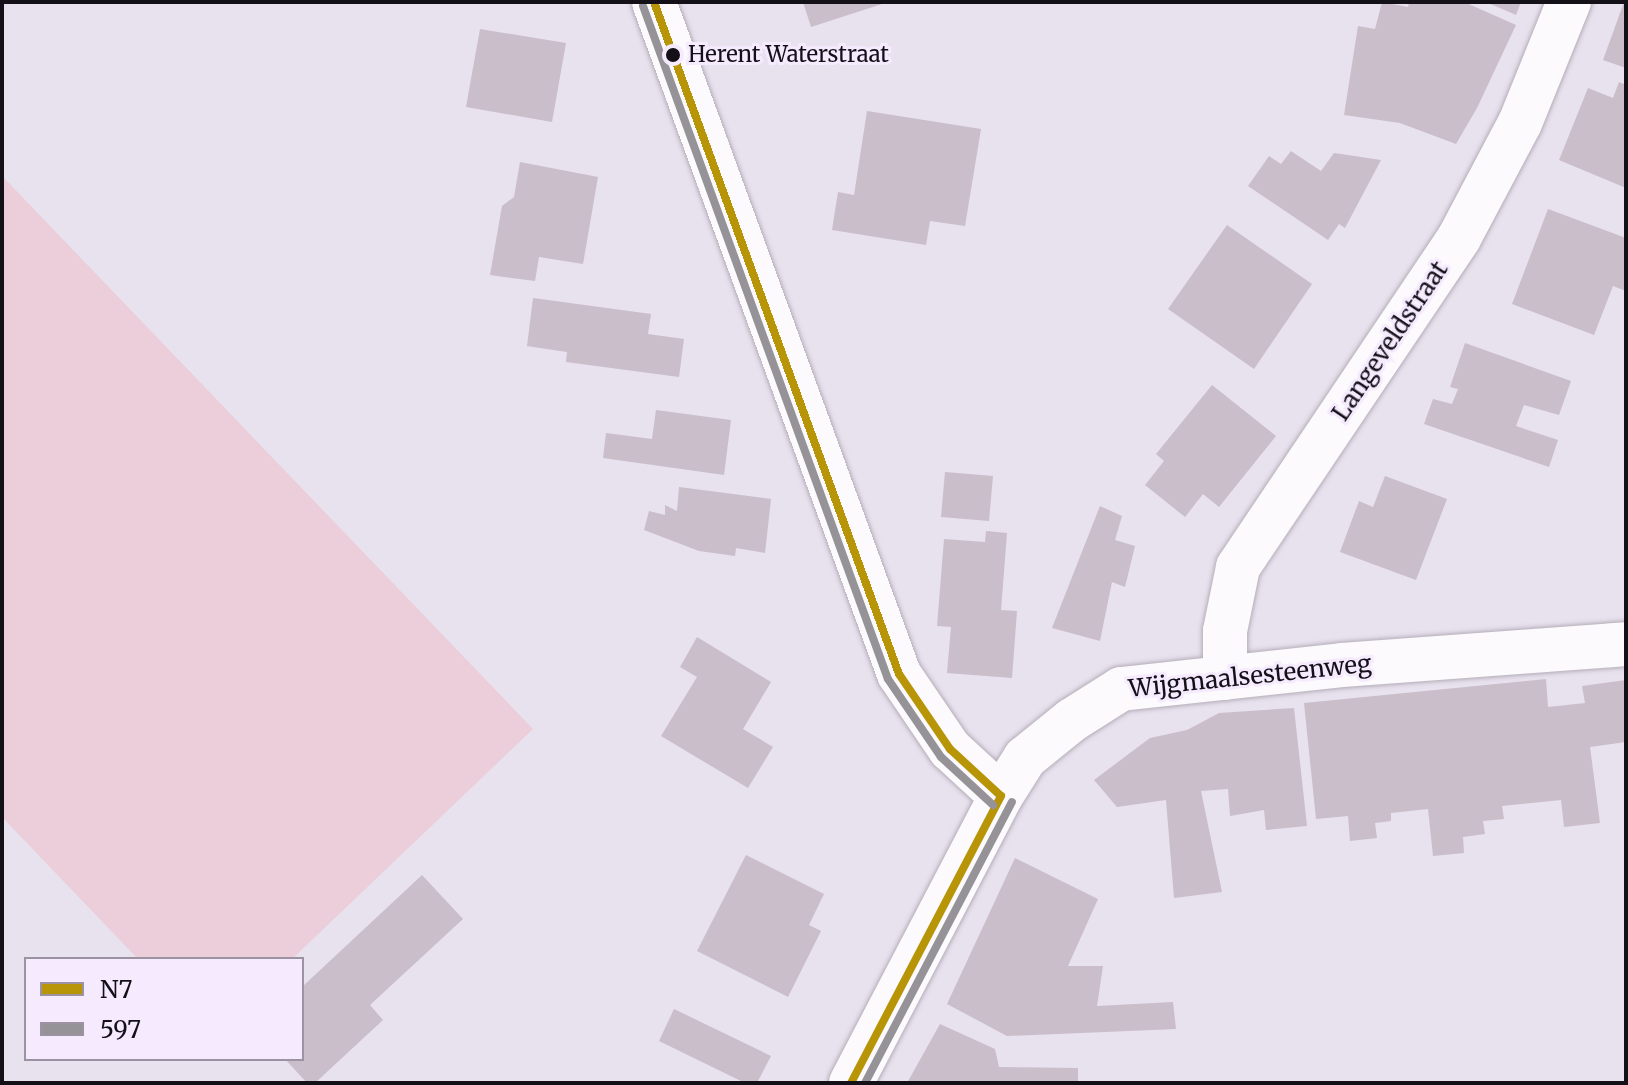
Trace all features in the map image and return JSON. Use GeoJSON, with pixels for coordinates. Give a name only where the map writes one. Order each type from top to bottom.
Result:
{"type":"FeatureCollection","features":[{"type":"Feature","properties":{"kind":"street"},"geometry":{"type":"LineString","coordinates":[[654,2],[899,674],[950,749],[1001,796]]}},
{"type":"Feature","properties":{"kind":"street","name":"Langeveldstraat"},"geometry":{"type":"LineString","coordinates":[[1225,678],[1225,631],[1238,567],[1459,238],[1520,123],[1569,2]]}},
{"type":"Feature","properties":{"kind":"street","name":"Wijgmaalsesteenweg"},"geometry":{"type":"LineString","coordinates":[[851,1083],[1001,796],[1025,758],[1072,720],[1121,689],[1342,665],[1626,644]]}},
{"type":"Feature","properties":{"kind":"shaded area"},"geometry":{"type":"Polygon","coordinates":[[[4,178],[533,729],[294,957],[136,957],[2,817],[4,178]]]}},
{"type":"Feature","properties":{"kind":"building"},"geometry":{"type":"Polygon","coordinates":[[[803,2],[885,2],[885,3],[811,27],[803,2]]]}},
{"type":"Feature","properties":{"kind":"building"},"geometry":{"type":"Polygon","coordinates":[[[1382,2],[1408,7],[1409,2],[1464,2],[1516,25],[1477,108],[1456,144],[1400,123],[1344,115],[1358,26],[1375,29],[1382,2]]]}},
{"type":"Feature","properties":{"kind":"building"},"geometry":{"type":"Polygon","coordinates":[[[1486,2],[1521,2],[1516,15],[1486,2]]]}},
{"type":"Feature","properties":{"kind":"building"},"geometry":{"type":"Polygon","coordinates":[[[1626,2],[1626,68],[1603,60],[1626,2]]]}},
{"type":"Feature","properties":{"kind":"building"},"geometry":{"type":"Polygon","coordinates":[[[480,29],[566,43],[552,122],[466,107],[480,29]]]}},
{"type":"Feature","properties":{"kind":"building"},"geometry":{"type":"Polygon","coordinates":[[[1619,82],[1626,85],[1626,188],[1559,160],[1588,88],[1613,98],[1619,82]]]}},
{"type":"Feature","properties":{"kind":"building"},"geometry":{"type":"Polygon","coordinates":[[[867,111],[981,129],[965,226],[930,221],[926,245],[832,230],[838,192],[854,195],[867,111]]]}},
{"type":"Feature","properties":{"kind":"building"},"geometry":{"type":"Polygon","coordinates":[[[1291,151],[1321,171],[1334,153],[1381,160],[1345,228],[1339,224],[1328,240],[1248,186],[1269,156],[1281,164],[1291,151]]]}},
{"type":"Feature","properties":{"kind":"building"},"geometry":{"type":"Polygon","coordinates":[[[520,162],[598,177],[583,264],[539,257],[535,281],[490,275],[502,206],[514,197],[520,162]]]}},
{"type":"Feature","properties":{"kind":"building"},"geometry":{"type":"Polygon","coordinates":[[[1548,209],[1626,238],[1626,291],[1613,286],[1594,335],[1512,304],[1548,209]]]}},
{"type":"Feature","properties":{"kind":"building"},"geometry":{"type":"Polygon","coordinates":[[[1227,225],[1312,284],[1254,369],[1168,309],[1227,225]]]}},
{"type":"Feature","properties":{"kind":"building"},"geometry":{"type":"Polygon","coordinates":[[[533,298],[651,314],[648,334],[684,339],[679,377],[566,362],[567,352],[527,346],[533,298]]]}},
{"type":"Feature","properties":{"kind":"building"},"geometry":{"type":"Polygon","coordinates":[[[1465,343],[1571,381],[1559,415],[1524,405],[1516,426],[1558,440],[1549,467],[1424,424],[1433,399],[1452,404],[1458,389],[1450,387],[1465,343]]]}},
{"type":"Feature","properties":{"kind":"building"},"geometry":{"type":"Polygon","coordinates":[[[1212,385],[1276,436],[1219,507],[1203,494],[1185,517],[1145,485],[1164,461],[1156,454],[1212,385]]]}},
{"type":"Feature","properties":{"kind":"building"},"geometry":{"type":"Polygon","coordinates":[[[656,410],[731,420],[724,475],[603,458],[606,433],[652,439],[656,410]]]}},
{"type":"Feature","properties":{"kind":"building"},"geometry":{"type":"Polygon","coordinates":[[[945,472],[993,476],[989,521],[941,517],[945,472]]]}},
{"type":"Feature","properties":{"kind":"building"},"geometry":{"type":"Polygon","coordinates":[[[1385,476],[1447,499],[1416,580],[1340,552],[1359,501],[1373,507],[1385,476]]]}},
{"type":"Feature","properties":{"kind":"building"},"geometry":{"type":"Polygon","coordinates":[[[679,487],[771,499],[765,553],[736,548],[735,556],[699,551],[644,530],[649,511],[665,515],[665,505],[677,511],[679,487]]]}},
{"type":"Feature","properties":{"kind":"building"},"geometry":{"type":"Polygon","coordinates":[[[1100,506],[1122,516],[1115,540],[1135,546],[1125,587],[1112,582],[1100,641],[1052,628],[1100,506]]]}},
{"type":"Feature","properties":{"kind":"building"},"geometry":{"type":"Polygon","coordinates":[[[986,531],[1007,533],[1001,610],[1017,611],[1012,678],[947,673],[951,627],[937,626],[944,539],[985,542],[986,531]]]}},
{"type":"Feature","properties":{"kind":"building"},"geometry":{"type":"Polygon","coordinates":[[[697,637],[771,682],[743,729],[773,747],[748,788],[661,736],[697,677],[680,667],[697,637]]]}},
{"type":"Feature","properties":{"kind":"building"},"geometry":{"type":"Polygon","coordinates":[[[1546,679],[1548,707],[1585,703],[1582,686],[1626,680],[1626,742],[1590,747],[1600,823],[1564,827],[1561,800],[1502,806],[1504,819],[1483,821],[1485,834],[1463,837],[1464,853],[1433,856],[1428,809],[1391,813],[1391,821],[1375,823],[1377,838],[1350,841],[1348,816],[1316,819],[1304,703],[1546,679]]]}},
{"type":"Feature","properties":{"kind":"building"},"geometry":{"type":"Polygon","coordinates":[[[1294,708],[1307,826],[1266,830],[1264,810],[1230,816],[1228,789],[1201,791],[1222,892],[1174,898],[1166,800],[1117,807],[1094,780],[1150,738],[1187,730],[1219,713],[1294,708]]]}},
{"type":"Feature","properties":{"kind":"building"},"geometry":{"type":"Polygon","coordinates":[[[746,855],[824,894],[809,925],[821,931],[788,997],[697,951],[746,855]]]}},
{"type":"Feature","properties":{"kind":"building"},"geometry":{"type":"Polygon","coordinates":[[[1015,858],[1098,899],[1068,966],[1103,966],[1097,1006],[1173,1002],[1176,1029],[1007,1036],[947,1004],[1015,858]]]}},
{"type":"Feature","properties":{"kind":"building"},"geometry":{"type":"Polygon","coordinates":[[[422,875],[463,919],[370,1005],[383,1020],[315,1083],[307,1083],[287,1061],[304,1061],[304,985],[422,875]]]}},
{"type":"Feature","properties":{"kind":"building"},"geometry":{"type":"Polygon","coordinates":[[[674,1009],[771,1056],[757,1083],[745,1083],[659,1041],[674,1009]]]}},
{"type":"Feature","properties":{"kind":"building"},"geometry":{"type":"Polygon","coordinates":[[[940,1024],[995,1049],[999,1067],[1078,1068],[1078,1083],[907,1083],[940,1024]]]}},
{"type":"Feature","properties":{"kind":"transit line","name":"N7"},"geometry":{"type":"LineString","coordinates":[[654,2],[899,674],[950,749],[1001,796]]}},
{"type":"Feature","properties":{"kind":"transit line","name":"597"},"geometry":{"type":"LineString","coordinates":[[643,6],[888,679],[941,757],[993,805]]}},
{"type":"Feature","properties":{"kind":"transit line","name":"N7"},"geometry":{"type":"LineString","coordinates":[[851,1083],[1001,796]]}},
{"type":"Feature","properties":{"kind":"transit line","name":"597"},"geometry":{"type":"LineString","coordinates":[[865,1083],[1012,802]]}},
{"type":"Feature","properties":{"kind":"place","name":"Herent Waterstraat"},"geometry":{"type":"Point","coordinates":[673,55]}}]}
